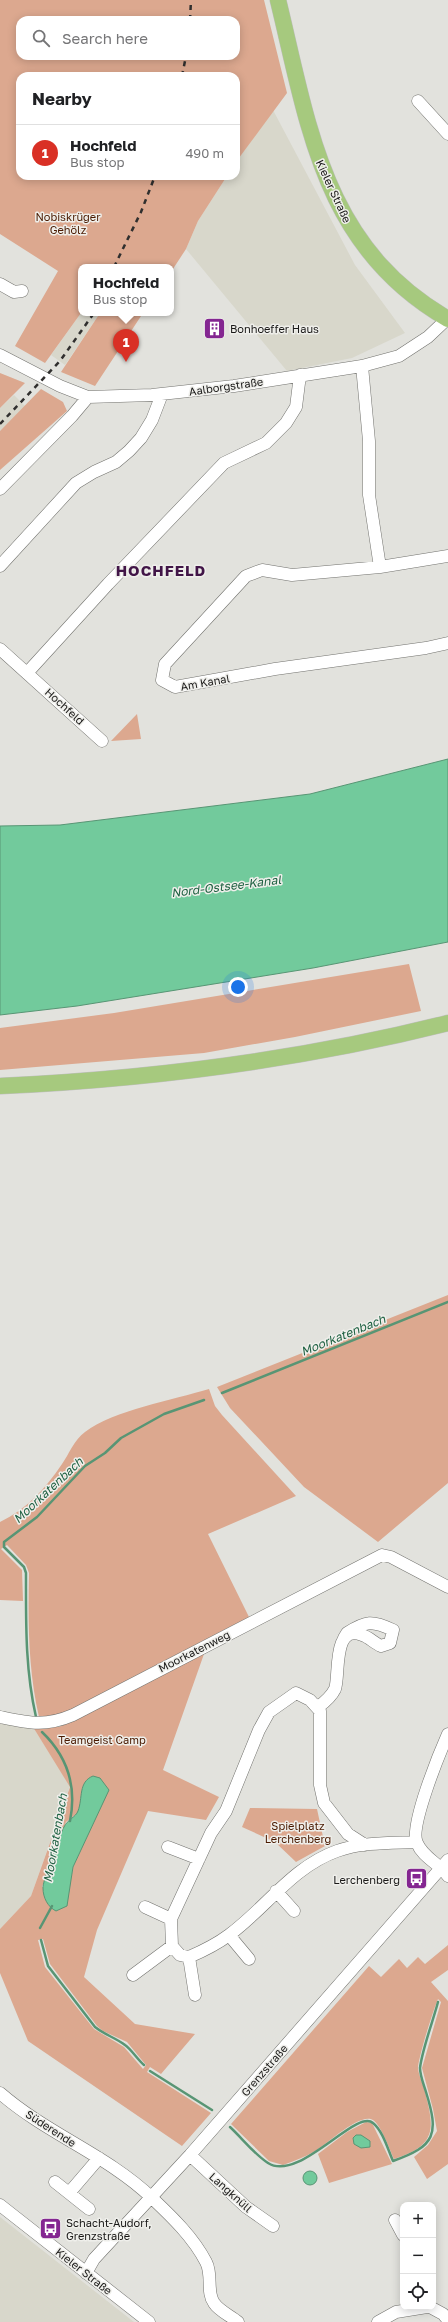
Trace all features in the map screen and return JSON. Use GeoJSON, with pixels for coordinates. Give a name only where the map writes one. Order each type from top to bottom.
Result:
{"type":"FeatureCollection","features":[{"type":"Feature","properties":{"kind":"main road","name":"Kieler Straße"},"geometry":{"type":"LineString","coordinates":[[279,4],[300,95],[318,159],[342,213],[357,237],[382,266],[418,299],[448,319]]}},
{"type":"Feature","properties":{"kind":"main road"},"geometry":{"type":"LineString","coordinates":[[0,1086],[106,1080],[234,1065],[354,1044],[448,1023]]}},
{"type":"Feature","properties":{"kind":"street"},"geometry":{"type":"LineString","coordinates":[[418,101],[448,134]]}},
{"type":"Feature","properties":{"kind":"street"},"geometry":{"type":"LineString","coordinates":[[0,284],[14,292],[22,291]]}},
{"type":"Feature","properties":{"kind":"street","name":"Aalborgstraße"},"geometry":{"type":"LineString","coordinates":[[0,355],[53,383],[88,397],[102,398],[162,394],[362,366],[399,356],[428,337],[448,319]]}},
{"type":"Feature","properties":{"kind":"street"},"geometry":{"type":"LineString","coordinates":[[362,366],[369,441],[369,495],[380,568]]}},
{"type":"Feature","properties":{"kind":"street"},"geometry":{"type":"LineString","coordinates":[[27,673],[108,584],[224,463],[266,443],[286,422],[296,407],[300,375]]}},
{"type":"Feature","properties":{"kind":"street"},"geometry":{"type":"LineString","coordinates":[[0,566],[76,483],[94,472],[116,462],[129,451],[141,438],[152,420],[162,394]]}},
{"type":"Feature","properties":{"kind":"street"},"geometry":{"type":"LineString","coordinates":[[0,490],[72,416],[88,397]]}},
{"type":"Feature","properties":{"kind":"street","name":"Am Kanal"},"geometry":{"type":"LineString","coordinates":[[448,556],[380,568],[292,575],[262,570],[246,576],[165,664],[162,680],[175,688],[275,669],[426,648],[448,643]]}},
{"type":"Feature","properties":{"kind":"street","name":"Hochfeld"},"geometry":{"type":"LineString","coordinates":[[0,649],[102,741]]}},
{"type":"Feature","properties":{"kind":"street","name":"Moorkatenweg"},"geometry":{"type":"LineString","coordinates":[[0,1717],[39,1724],[50,1723],[73,1715],[382,1555],[391,1557],[448,1587]]}},
{"type":"Feature","properties":{"kind":"street"},"geometry":{"type":"LineString","coordinates":[[318,1707],[328,1700],[335,1688],[340,1647],[344,1638]]}},
{"type":"Feature","properties":{"kind":"street"},"geometry":{"type":"LineString","coordinates":[[318,1707],[296,1693],[269,1712],[226,1811],[211,1833],[171,1919],[172,1946],[180,1955],[189,1958],[229,1935],[301,1870],[338,1851],[365,1845],[416,1842]]}},
{"type":"Feature","properties":{"kind":"street"},"geometry":{"type":"LineString","coordinates":[[318,1707],[320,1785],[324,1803],[348,1834],[365,1845]]}},
{"type":"Feature","properties":{"kind":"street"},"geometry":{"type":"LineString","coordinates":[[446,1868],[427,1857],[416,1842],[415,1828],[440,1750],[448,1734]]}},
{"type":"Feature","properties":{"kind":"street"},"geometry":{"type":"LineString","coordinates":[[168,1847],[198,1859]]}},
{"type":"Feature","properties":{"kind":"street","name":"Grenzstraße"},"geometry":{"type":"LineString","coordinates":[[86,2273],[94,2259],[190,2155],[446,1868]]}},
{"type":"Feature","properties":{"kind":"street"},"geometry":{"type":"LineString","coordinates":[[276,1891],[294,1911]]}},
{"type":"Feature","properties":{"kind":"street"},"geometry":{"type":"LineString","coordinates":[[145,1907],[171,1919]]}},
{"type":"Feature","properties":{"kind":"street"},"geometry":{"type":"LineString","coordinates":[[229,1935],[249,1959]]}},
{"type":"Feature","properties":{"kind":"street"},"geometry":{"type":"LineString","coordinates":[[133,1975],[172,1946]]}},
{"type":"Feature","properties":{"kind":"street"},"geometry":{"type":"LineString","coordinates":[[189,1958],[195,1995]]}},
{"type":"Feature","properties":{"kind":"street","name":"Süderende"},"geometry":{"type":"LineString","coordinates":[[2,2097],[121,2171],[152,2197],[193,2241],[207,2264],[210,2279],[210,2297],[215,2305],[238,2322]]}},
{"type":"Feature","properties":{"kind":"street","name":"Langknüll"},"geometry":{"type":"LineString","coordinates":[[190,2155],[246,2207],[273,2226]]}},
{"type":"Feature","properties":{"kind":"street"},"geometry":{"type":"LineString","coordinates":[[69,2193],[99,2158]]}},
{"type":"Feature","properties":{"kind":"street"},"geometry":{"type":"LineString","coordinates":[[55,2182],[89,2209]]}},
{"type":"Feature","properties":{"kind":"street","name":"Kieler Straße"},"geometry":{"type":"LineString","coordinates":[[0,2205],[149,2322]]}},
{"type":"Feature","properties":{"kind":"street"},"geometry":{"type":"LineString","coordinates":[[395,2220],[400,2229]]}},
{"type":"Feature","properties":{"kind":"street"},"geometry":{"type":"LineString","coordinates":[[378,2322],[396,2312],[404,2310]]}},
{"type":"Feature","properties":{"kind":"street"},"geometry":{"type":"LineString","coordinates":[[434,2310],[443,2314],[448,2320]]}},
{"type":"Feature","properties":{"kind":"shaded area"},"geometry":{"type":"Polygon","coordinates":[[[273,110],[355,265],[405,333],[352,358],[287,371],[186,249],[198,221],[224,180],[240,180],[240,156],[273,110]]]}},
{"type":"Feature","properties":{"kind":"shaded area"},"geometry":{"type":"Polygon","coordinates":[[[79,316],[98,316],[65,365],[51,355],[79,316]]]}},
{"type":"Feature","properties":{"kind":"shaded area"},"geometry":{"type":"Polygon","coordinates":[[[14,395],[25,406],[0,431],[0,408],[14,395]]]}},
{"type":"Feature","properties":{"kind":"shaded area"},"geometry":{"type":"Polygon","coordinates":[[[0,1721],[33,1727],[70,1786],[31,1896],[0,1929],[0,1721]]]}},
{"type":"Feature","properties":{"kind":"shaded area"},"geometry":{"type":"Polygon","coordinates":[[[0,2217],[134,2322],[0,2322],[0,2217]]]}},
{"type":"Feature","properties":{"kind":"green space","name":"Nobiskrüger Gehölz"},"geometry":{"type":"Polygon","coordinates":[[[0,0],[264,0],[287,93],[240,157],[240,72],[16,72],[16,180],[224,180],[198,221],[186,249],[174,267],[174,264],[78,264],[79,316],[45,363],[15,346],[58,271],[0,234],[0,0]]]}},
{"type":"Feature","properties":{"kind":"green space"},"geometry":{"type":"Polygon","coordinates":[[[98,316],[141,316],[95,386],[61,372],[98,316]]]}},
{"type":"Feature","properties":{"kind":"green space"},"geometry":{"type":"Polygon","coordinates":[[[0,373],[25,383],[0,408],[0,373]]]}},
{"type":"Feature","properties":{"kind":"green space"},"geometry":{"type":"Polygon","coordinates":[[[41,389],[63,402],[67,411],[0,470],[0,431],[41,389]]]}},
{"type":"Feature","properties":{"kind":"green space"},"geometry":{"type":"Polygon","coordinates":[[[137,714],[141,739],[111,741],[137,714]]]}},
{"type":"Feature","properties":{"kind":"green space"},"geometry":{"type":"Polygon","coordinates":[[[409,964],[421,1011],[295,1037],[204,1053],[0,1070],[0,1028],[114,1013],[409,964]]]}},
{"type":"Feature","properties":{"kind":"green space"},"geometry":{"type":"Polygon","coordinates":[[[448,1295],[448,1483],[378,1542],[304,1487],[230,1408],[217,1387],[448,1295]]]}},
{"type":"Feature","properties":{"kind":"green space"},"geometry":{"type":"Polygon","coordinates":[[[209,1389],[215,1406],[222,1415],[296,1496],[208,1534],[249,1617],[60,1715],[39,1717],[35,1699],[31,1663],[29,1573],[26,1565],[7,1545],[1,1549],[22,1570],[23,1601],[0,1600],[0,1522],[19,1511],[35,1498],[49,1482],[81,1435],[97,1424],[144,1406],[209,1389]]]}},
{"type":"Feature","properties":{"kind":"green space","name":"Teamgeist Camp"},"geometry":{"type":"Polygon","coordinates":[[[204,1654],[163,1770],[219,1797],[206,1820],[148,1811],[97,1930],[84,1977],[135,2024],[195,2034],[161,2074],[150,2067],[147,2072],[211,2113],[182,2146],[28,2041],[0,1973],[0,1929],[31,1896],[70,1787],[33,1727],[59,1727],[204,1654]],[[108,1790],[66,1822],[42,1887],[71,1880],[73,1867],[108,1790]],[[43,1939],[38,1940],[45,1967],[94,2029],[124,2047],[143,2069],[146,2065],[127,2042],[103,2031],[97,2026],[50,1964],[43,1939]]]}},
{"type":"Feature","properties":{"kind":"green space","name":"Spielplatz Lerchenberg"},"geometry":{"type":"Polygon","coordinates":[[[250,1808],[317,1809],[325,1846],[296,1862],[275,1842],[242,1827],[250,1808]]]}},
{"type":"Feature","properties":{"kind":"green space"},"geometry":{"type":"Polygon","coordinates":[[[448,1945],[448,1970],[431,1982],[448,2001],[448,2164],[427,2179],[414,2157],[428,2145],[437,2131],[433,2109],[422,2068],[441,2002],[438,1999],[426,2033],[418,2067],[430,2114],[430,2133],[426,2141],[409,2154],[394,2159],[379,2127],[373,2120],[367,2119],[343,2130],[311,2153],[283,2165],[269,2161],[231,2124],[369,1966],[381,1977],[399,1959],[407,1968],[418,1957],[425,1964],[448,1945]]]}},
{"type":"Feature","properties":{"kind":"green space"},"geometry":{"type":"Polygon","coordinates":[[[366,2122],[372,2123],[392,2164],[329,2183],[318,2154],[347,2132],[366,2122]]]}},
{"type":"Feature","properties":{"kind":"water","name":"Nord-Ostsee-Kanal"},"geometry":{"type":"Polygon","coordinates":[[[448,759],[448,942],[313,968],[77,1006],[0,1015],[0,826],[60,825],[310,794],[448,759]]]}},
{"type":"Feature","properties":{"kind":"water"},"geometry":{"type":"Polygon","coordinates":[[[93,1776],[100,1778],[109,1790],[73,1867],[67,1906],[56,1911],[48,1905],[45,1899],[43,1884],[62,1831],[69,1820],[78,1811],[83,1786],[88,1779],[93,1776]]]}},
{"type":"Feature","properties":{"kind":"water"},"geometry":{"type":"Polygon","coordinates":[[[356,2135],[361,2135],[370,2141],[370,2147],[361,2148],[354,2144],[353,2138],[356,2135]]]}},
{"type":"Feature","properties":{"kind":"water"},"geometry":{"type":"Polygon","coordinates":[[[307,2171],[313,2171],[317,2175],[317,2181],[313,2185],[307,2185],[303,2181],[303,2175],[307,2171]]]}},
{"type":"Feature","properties":{"kind":"waterway","name":"Moorkatenbach"},"geometry":{"type":"LineString","coordinates":[[222,1393],[448,1302]]}},
{"type":"Feature","properties":{"kind":"waterway","name":"Moorkatenbach"},"geometry":{"type":"LineString","coordinates":[[36,1717],[32,1699],[28,1663],[26,1573],[24,1567],[4,1547],[4,1542],[37,1517],[85,1466],[105,1453],[121,1438],[164,1414],[204,1400]]}},
{"type":"Feature","properties":{"kind":"waterway","name":"Moorkatenbach"},"geometry":{"type":"LineString","coordinates":[[42,1732],[58,1752],[68,1773],[72,1796],[70,1821]]}},
{"type":"Feature","properties":{"kind":"waterway","name":"Moorkatenbach"},"geometry":{"type":"LineString","coordinates":[[40,1928],[52,1906]]}},
{"type":"Feature","properties":{"kind":"waterway","name":"Moorkatenbach"},"geometry":{"type":"LineString","coordinates":[[41,1940],[48,1966],[95,2027],[125,2045],[144,2065]]}},
{"type":"Feature","properties":{"kind":"waterway","name":"Moorkatenbach"},"geometry":{"type":"LineString","coordinates":[[230,2127],[253,2151],[268,2163],[281,2166],[295,2163],[310,2155],[340,2134],[365,2121],[373,2123],[377,2126],[393,2161],[418,2150],[426,2144],[433,2128],[430,2106],[421,2077],[420,2068],[425,2044],[438,2002]]}},
{"type":"Feature","properties":{"kind":"waterway","name":"Moorkatenbach"},"geometry":{"type":"LineString","coordinates":[[150,2071],[212,2110]]}},
{"type":"Feature","properties":{"kind":"railway"},"geometry":{"type":"LineString","coordinates":[[190,16],[191,0]]}},
{"type":"Feature","properties":{"kind":"railway"},"geometry":{"type":"LineString","coordinates":[[183,72],[185,60]]}},
{"type":"Feature","properties":{"kind":"railway"},"geometry":{"type":"LineString","coordinates":[[115,264],[141,212],[153,180]]}},
{"type":"Feature","properties":{"kind":"railway"},"geometry":{"type":"LineString","coordinates":[[0,424],[60,361],[92,316]]}},
{"type":"Feature","properties":{"kind":"place","name":"Bonhoeffer Haus"},"geometry":{"type":"Point","coordinates":[215,328]}},
{"type":"Feature","properties":{"kind":"place","name":"Hochfeld"},"geometry":{"type":"Point","coordinates":[126,362]}},
{"type":"Feature","properties":{"kind":"place","name":"Lerchenberg"},"geometry":{"type":"Point","coordinates":[416,1879]}},
{"type":"Feature","properties":{"kind":"place","name":"Schacht-Audorf, Grenzstraße"},"geometry":{"type":"Point","coordinates":[50,2228]}},
{"type":"Feature","properties":{"kind":"district","name":"HOCHFELD"},"geometry":{"type":"Point","coordinates":[161,570]}}]}
